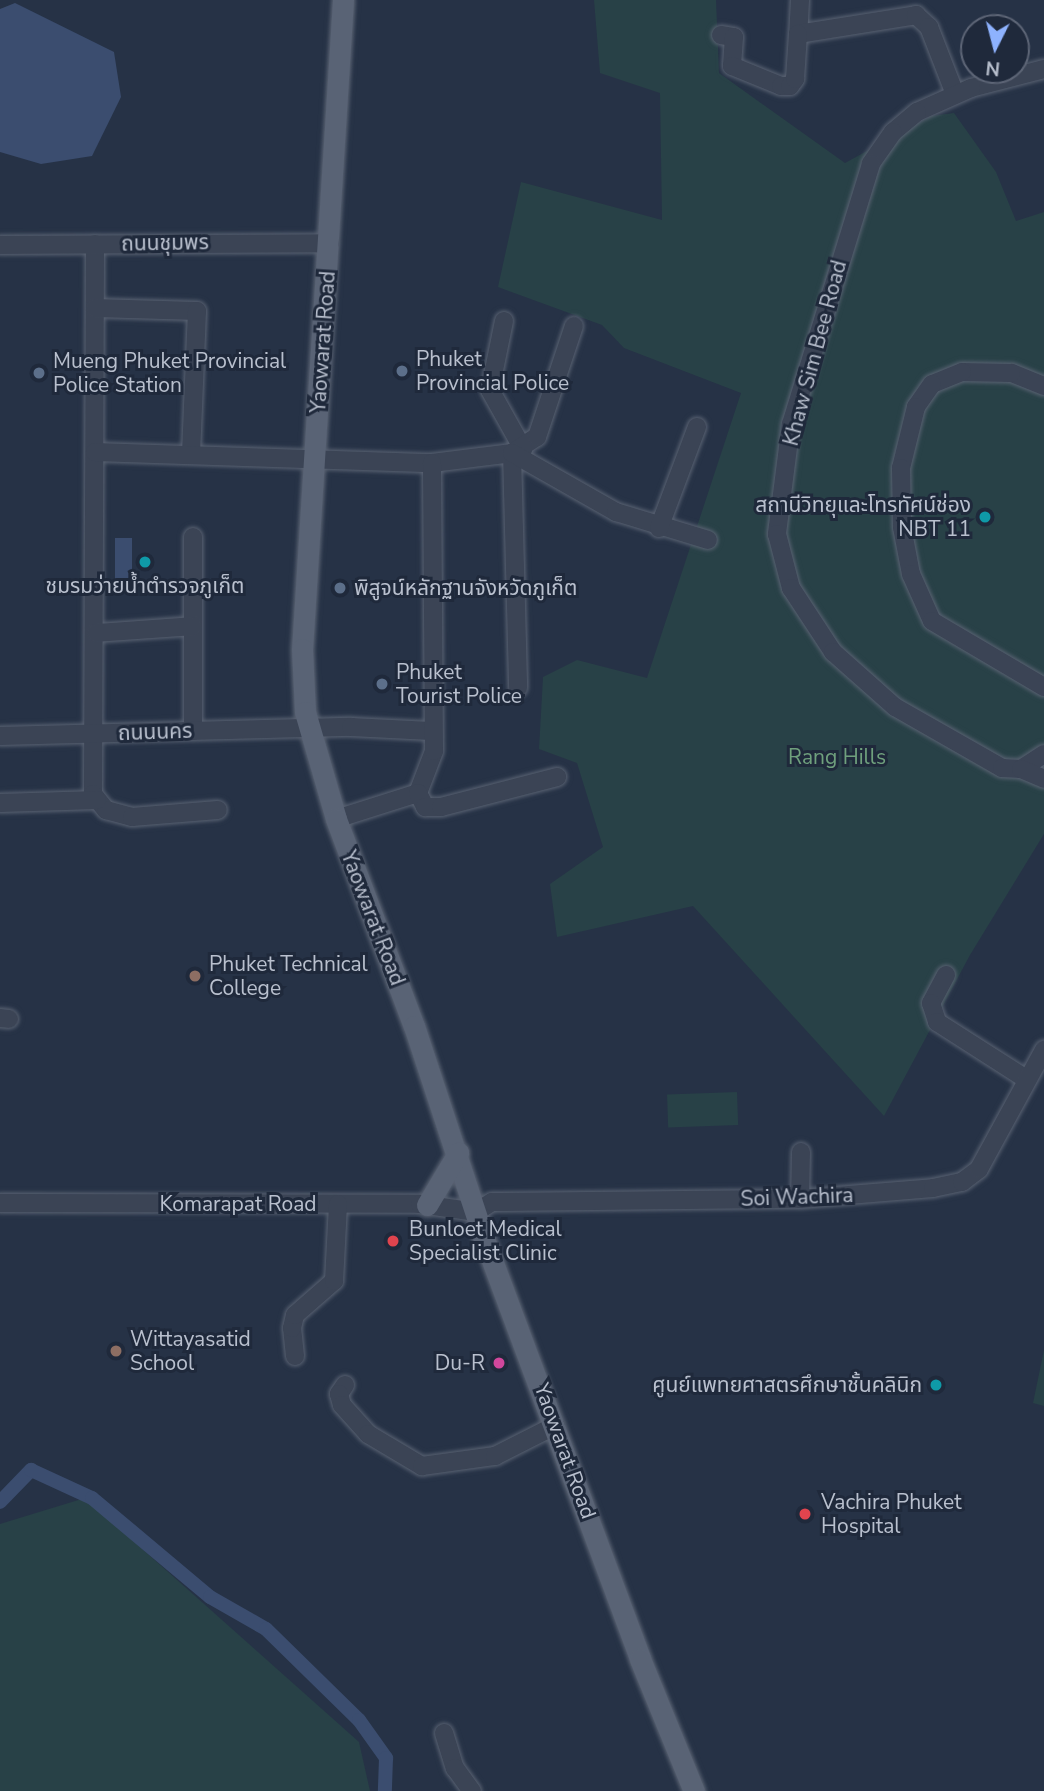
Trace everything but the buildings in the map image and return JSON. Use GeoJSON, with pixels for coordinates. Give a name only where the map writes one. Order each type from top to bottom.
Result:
{"type":"FeatureCollection","features":[{"type":"Feature","properties":{"kind":"main road","name":"Yaowarat Road"},"geometry":{"type":"LineString","coordinates":[[343,0],[302,671],[310,730],[336,819],[458,1153],[476,1212],[640,1659],[694,1791]]}},
{"type":"Feature","properties":{"kind":"main road"},"geometry":{"type":"LineString","coordinates":[[427,1205],[458,1153]]}},
{"type":"Feature","properties":{"kind":"street"},"geometry":{"type":"LineString","coordinates":[[720,35],[734,37],[732,66],[781,86],[790,86],[795,79],[800,0]]}},
{"type":"Feature","properties":{"kind":"street"},"geometry":{"type":"LineString","coordinates":[[798,34],[916,15],[929,27],[955,94]]}},
{"type":"Feature","properties":{"kind":"street","name":"Khaw Sim Bee Road"},"geometry":{"type":"LineString","coordinates":[[1044,69],[955,94],[917,112],[893,132],[871,164],[791,424],[777,534],[791,588],[833,652],[895,707],[1002,768],[1021,769],[1044,779]]}},
{"type":"Feature","properties":{"kind":"street","name":"ถนนชุมพร"},"geometry":{"type":"LineString","coordinates":[[0,246],[330,243]]}},
{"type":"Feature","properties":{"kind":"street"},"geometry":{"type":"LineString","coordinates":[[95,244],[96,633],[93,778],[97,800],[106,810],[132,817],[218,810]]}},
{"type":"Feature","properties":{"kind":"street"},"geometry":{"type":"LineString","coordinates":[[94,308],[197,311],[191,453]]}},
{"type":"Feature","properties":{"kind":"street"},"geometry":{"type":"LineString","coordinates":[[504,321],[490,390],[518,451],[518,688]]}},
{"type":"Feature","properties":{"kind":"street"},"geometry":{"type":"LineString","coordinates":[[95,452],[191,453],[432,463],[518,451],[537,437],[574,326]]}},
{"type":"Feature","properties":{"kind":"street"},"geometry":{"type":"LineString","coordinates":[[1044,386],[1011,373],[986,372],[962,372],[932,384],[916,407],[901,468],[906,551],[932,621],[1044,687]]}},
{"type":"Feature","properties":{"kind":"street"},"geometry":{"type":"LineString","coordinates":[[659,528],[697,427]]}},
{"type":"Feature","properties":{"kind":"street"},"geometry":{"type":"LineString","coordinates":[[518,451],[616,512],[659,528],[708,540]]}},
{"type":"Feature","properties":{"kind":"street"},"geometry":{"type":"LineString","coordinates":[[432,463],[431,731],[434,751],[418,793],[425,807],[441,807],[557,777]]}},
{"type":"Feature","properties":{"kind":"street"},"geometry":{"type":"LineString","coordinates":[[192,537],[193,731]]}},
{"type":"Feature","properties":{"kind":"street"},"geometry":{"type":"LineString","coordinates":[[96,633],[193,626]]}},
{"type":"Feature","properties":{"kind":"street","name":"ถนนนคร"},"geometry":{"type":"LineString","coordinates":[[0,737],[351,727],[431,731]]}},
{"type":"Feature","properties":{"kind":"street"},"geometry":{"type":"LineString","coordinates":[[1021,769],[1044,754]]}},
{"type":"Feature","properties":{"kind":"street"},"geometry":{"type":"LineString","coordinates":[[336,819],[418,793]]}},
{"type":"Feature","properties":{"kind":"street"},"geometry":{"type":"LineString","coordinates":[[0,803],[97,800]]}},
{"type":"Feature","properties":{"kind":"street"},"geometry":{"type":"LineString","coordinates":[[946,975],[931,1003],[937,1022],[1026,1079]]}},
{"type":"Feature","properties":{"kind":"street","name":"Soi Wachira"},"geometry":{"type":"LineString","coordinates":[[476,1212],[492,1202],[800,1199],[962,1182],[994,1147],[1026,1079],[1044,1049]]}},
{"type":"Feature","properties":{"kind":"street"},"geometry":{"type":"LineString","coordinates":[[800,1199],[801,1152]]}},
{"type":"Feature","properties":{"kind":"street","name":"Komarapat Road"},"geometry":{"type":"LineString","coordinates":[[0,1203],[427,1205],[476,1212]]}},
{"type":"Feature","properties":{"kind":"street"},"geometry":{"type":"LineString","coordinates":[[295,1356],[293,1321],[334,1281],[338,1204]]}},
{"type":"Feature","properties":{"kind":"street"},"geometry":{"type":"LineString","coordinates":[[345,1385],[338,1394],[342,1405],[368,1434],[422,1466],[495,1456],[556,1425]]}},
{"type":"Feature","properties":{"kind":"street"},"geometry":{"type":"LineString","coordinates":[[444,1732],[455,1768],[472,1791]]}},
{"type":"Feature","properties":{"kind":"green space","name":"Rang Hills"},"geometry":{"type":"Polygon","coordinates":[[[594,0],[716,0],[719,73],[845,163],[931,116],[954,113],[996,172],[1016,221],[1044,212],[1044,834],[970,955],[884,1116],[693,906],[557,937],[550,884],[603,847],[577,763],[539,749],[543,677],[577,660],[647,678],[741,393],[624,348],[602,325],[498,287],[521,182],[662,220],[660,93],[600,73],[594,0]]]}},
{"type":"Feature","properties":{"kind":"green space"},"geometry":{"type":"Polygon","coordinates":[[[737,1092],[738,1125],[668,1127],[667,1094],[737,1092]]]}},
{"type":"Feature","properties":{"kind":"green space"},"geometry":{"type":"Polygon","coordinates":[[[1044,1350],[1044,1406],[1033,1403],[1044,1350]]]}},
{"type":"Feature","properties":{"kind":"green space"},"geometry":{"type":"Polygon","coordinates":[[[85,1498],[359,1742],[370,1791],[0,1791],[0,1524],[85,1498]]]}},
{"type":"Feature","properties":{"kind":"water"},"geometry":{"type":"Polygon","coordinates":[[[15,3],[114,52],[121,97],[92,156],[41,164],[0,152],[0,9],[15,3]]]}},
{"type":"Feature","properties":{"kind":"water"},"geometry":{"type":"Polygon","coordinates":[[[115,538],[132,538],[132,585],[115,585],[115,538]]]}},
{"type":"Feature","properties":{"kind":"waterway"},"geometry":{"type":"LineString","coordinates":[[0,1502],[31,1470],[92,1498],[210,1597],[266,1629],[359,1720],[386,1758],[385,1791]]}},
{"type":"Feature","properties":{"kind":"place","name":"Phuket Provincial Police"},"geometry":{"type":"Point","coordinates":[402,371]}},
{"type":"Feature","properties":{"kind":"place","name":"Mueng Phuket Provincial Police Station"},"geometry":{"type":"Point","coordinates":[39,373]}},
{"type":"Feature","properties":{"kind":"place","name":"สถานีวิทยุและโทรทัศน์ช่อง NBT 11"},"geometry":{"type":"Point","coordinates":[985,517]}},
{"type":"Feature","properties":{"kind":"place","name":"ชมรมว่ายน้ำตำรวจภูเก็ต"},"geometry":{"type":"Point","coordinates":[145,562]}},
{"type":"Feature","properties":{"kind":"place","name":"พิสูจน์หลักฐานจังหวัดภูเก็ต"},"geometry":{"type":"Point","coordinates":[340,588]}},
{"type":"Feature","properties":{"kind":"place","name":"Phuket Tourist Police"},"geometry":{"type":"Point","coordinates":[382,684]}},
{"type":"Feature","properties":{"kind":"place","name":"Phuket Technical College"},"geometry":{"type":"Point","coordinates":[195,976]}},
{"type":"Feature","properties":{"kind":"place","name":"Bunloet Medical Specialist Clinic"},"geometry":{"type":"Point","coordinates":[393,1241]}},
{"type":"Feature","properties":{"kind":"place","name":"Wittayasatid School"},"geometry":{"type":"Point","coordinates":[116,1351]}},
{"type":"Feature","properties":{"kind":"place","name":"Du-R"},"geometry":{"type":"Point","coordinates":[499,1363]}},
{"type":"Feature","properties":{"kind":"place","name":"ศูนย์แพทยศาสตรศึกษาชั้นคลินิก"},"geometry":{"type":"Point","coordinates":[936,1385]}},
{"type":"Feature","properties":{"kind":"place","name":"Vachira Phuket Hospital"},"geometry":{"type":"Point","coordinates":[805,1514]}}]}
